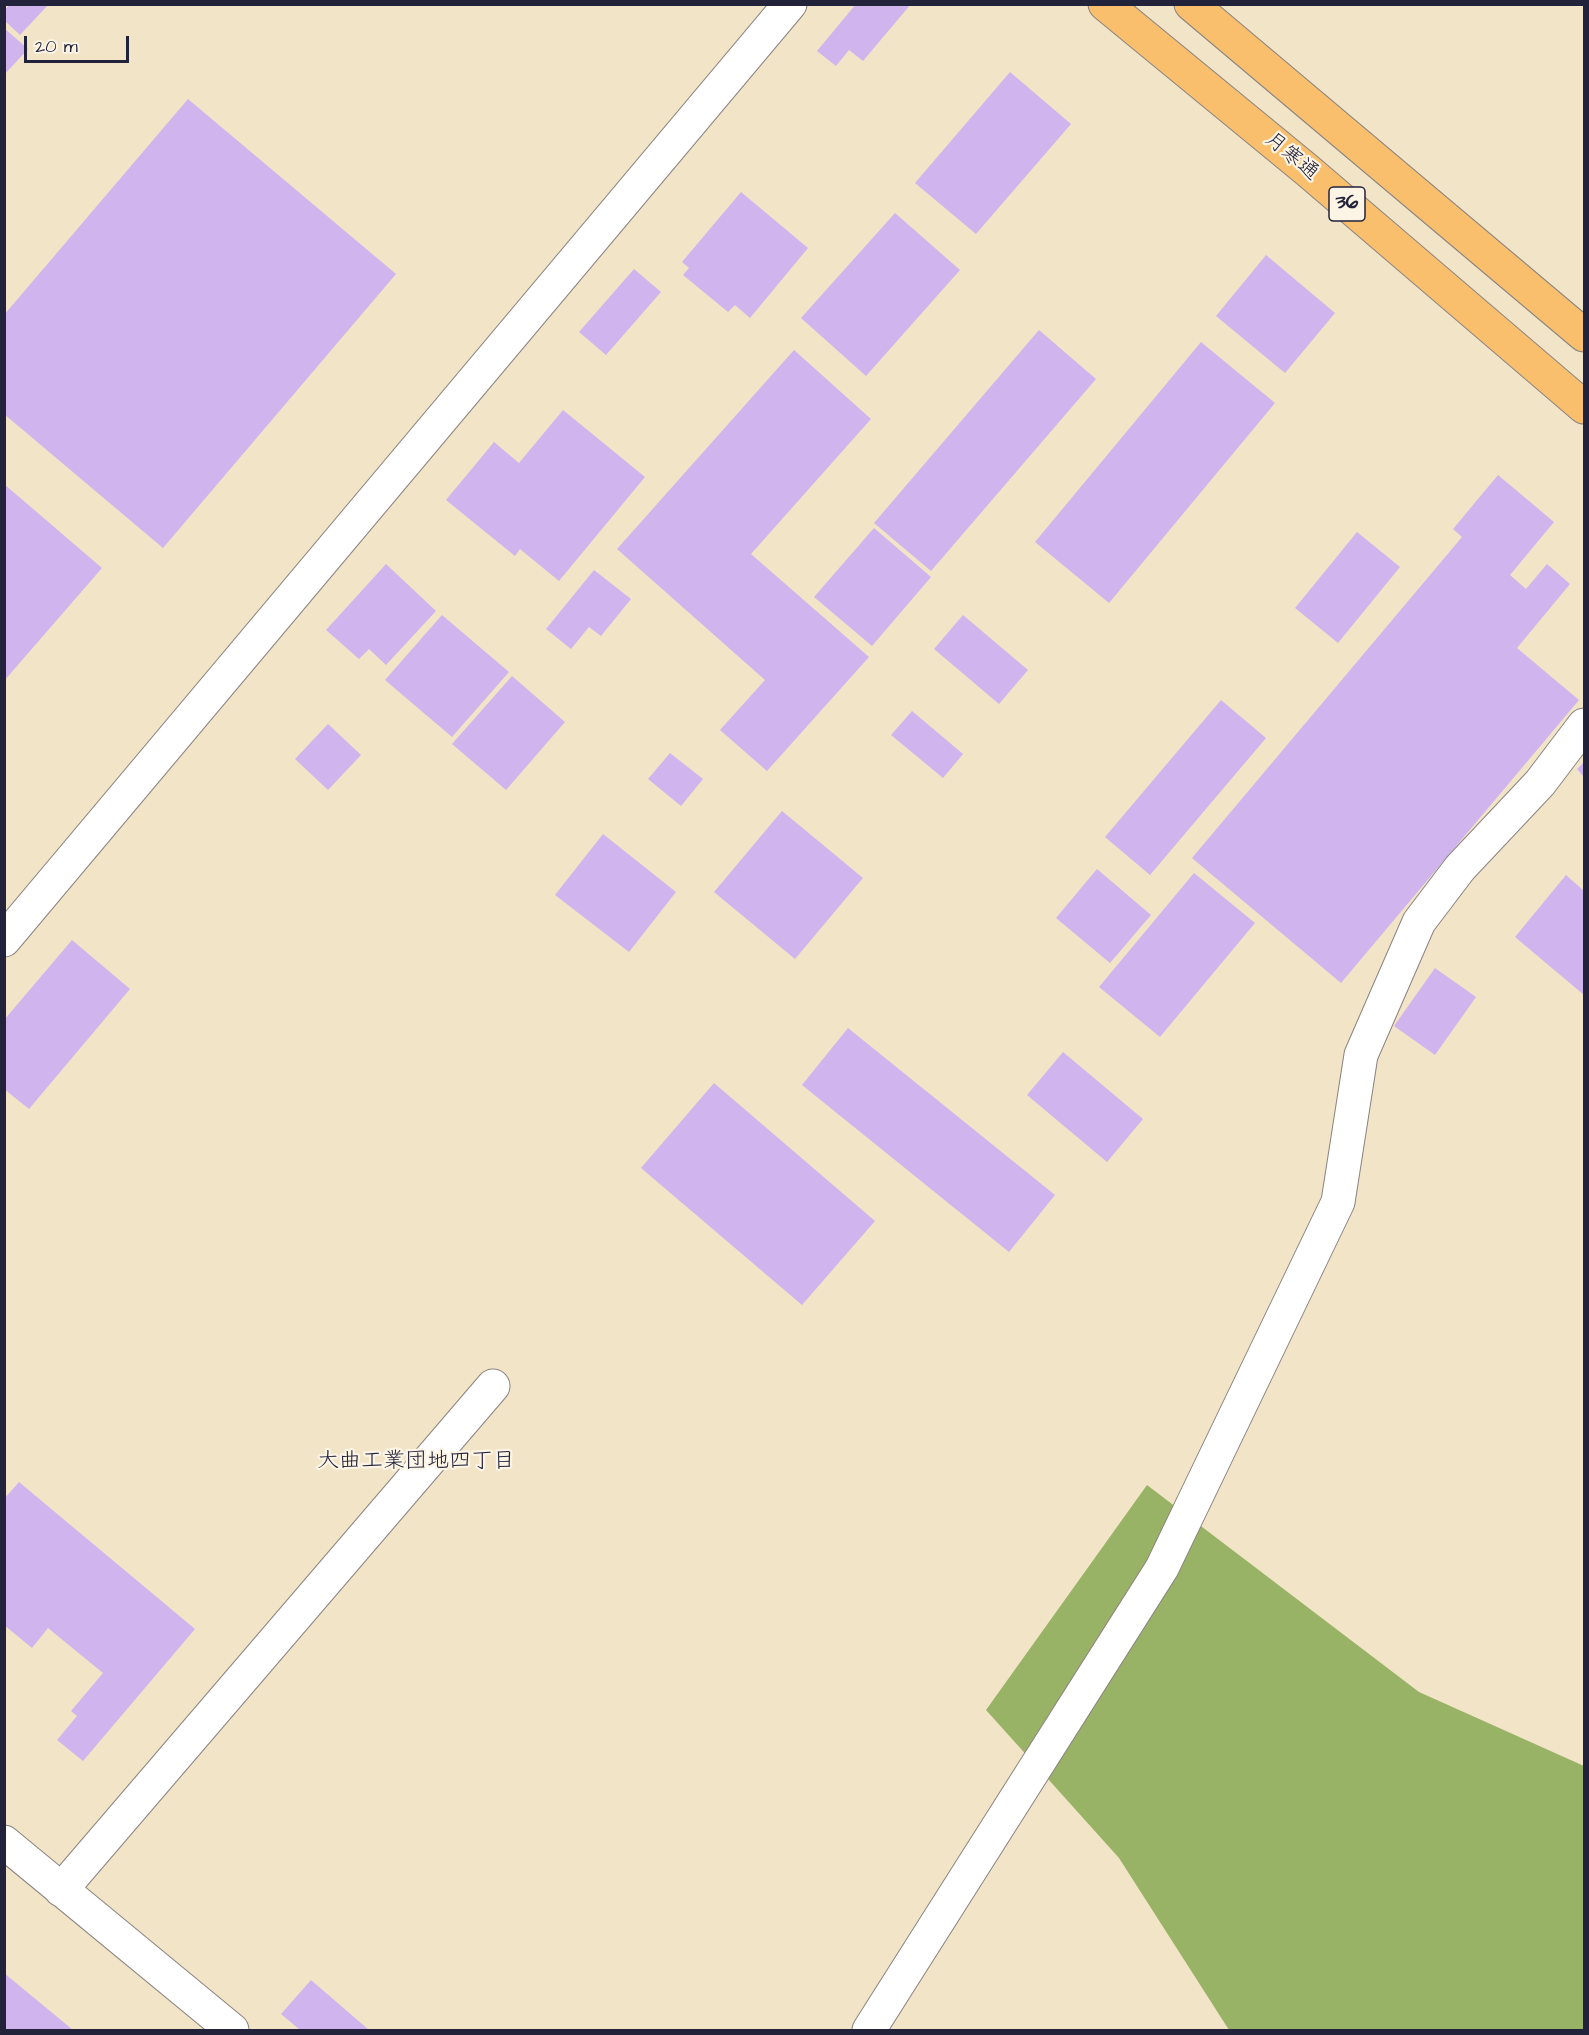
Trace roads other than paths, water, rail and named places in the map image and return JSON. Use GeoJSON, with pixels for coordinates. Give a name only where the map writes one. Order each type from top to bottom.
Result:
{"type":"FeatureCollection","features":[{"type":"Feature","properties":{"kind":"highway","name":"月寒通"},"geometry":{"type":"LineString","coordinates":[[1105,4],[1307,170],[1584,406]]}},
{"type":"Feature","properties":{"kind":"highway","name":"36"},"geometry":{"type":"LineString","coordinates":[[1191,4],[1584,334]]}},
{"type":"Feature","properties":{"kind":"street"},"geometry":{"type":"LineString","coordinates":[[4,940],[790,4]]}},
{"type":"Feature","properties":{"kind":"street"},"geometry":{"type":"LineString","coordinates":[[869,2031],[1162,1568],[1338,1202],[1361,1055],[1419,922],[1460,868],[1540,783],[1584,725]]}},
{"type":"Feature","properties":{"kind":"street"},"geometry":{"type":"LineString","coordinates":[[61,1890],[493,1386]]}},
{"type":"Feature","properties":{"kind":"street"},"geometry":{"type":"LineString","coordinates":[[4,1842],[232,2031]]}},
{"type":"Feature","properties":{"kind":"district","name":"大曲工業団地四丁目"},"geometry":{"type":"Point","coordinates":[416,1462]}}]}
